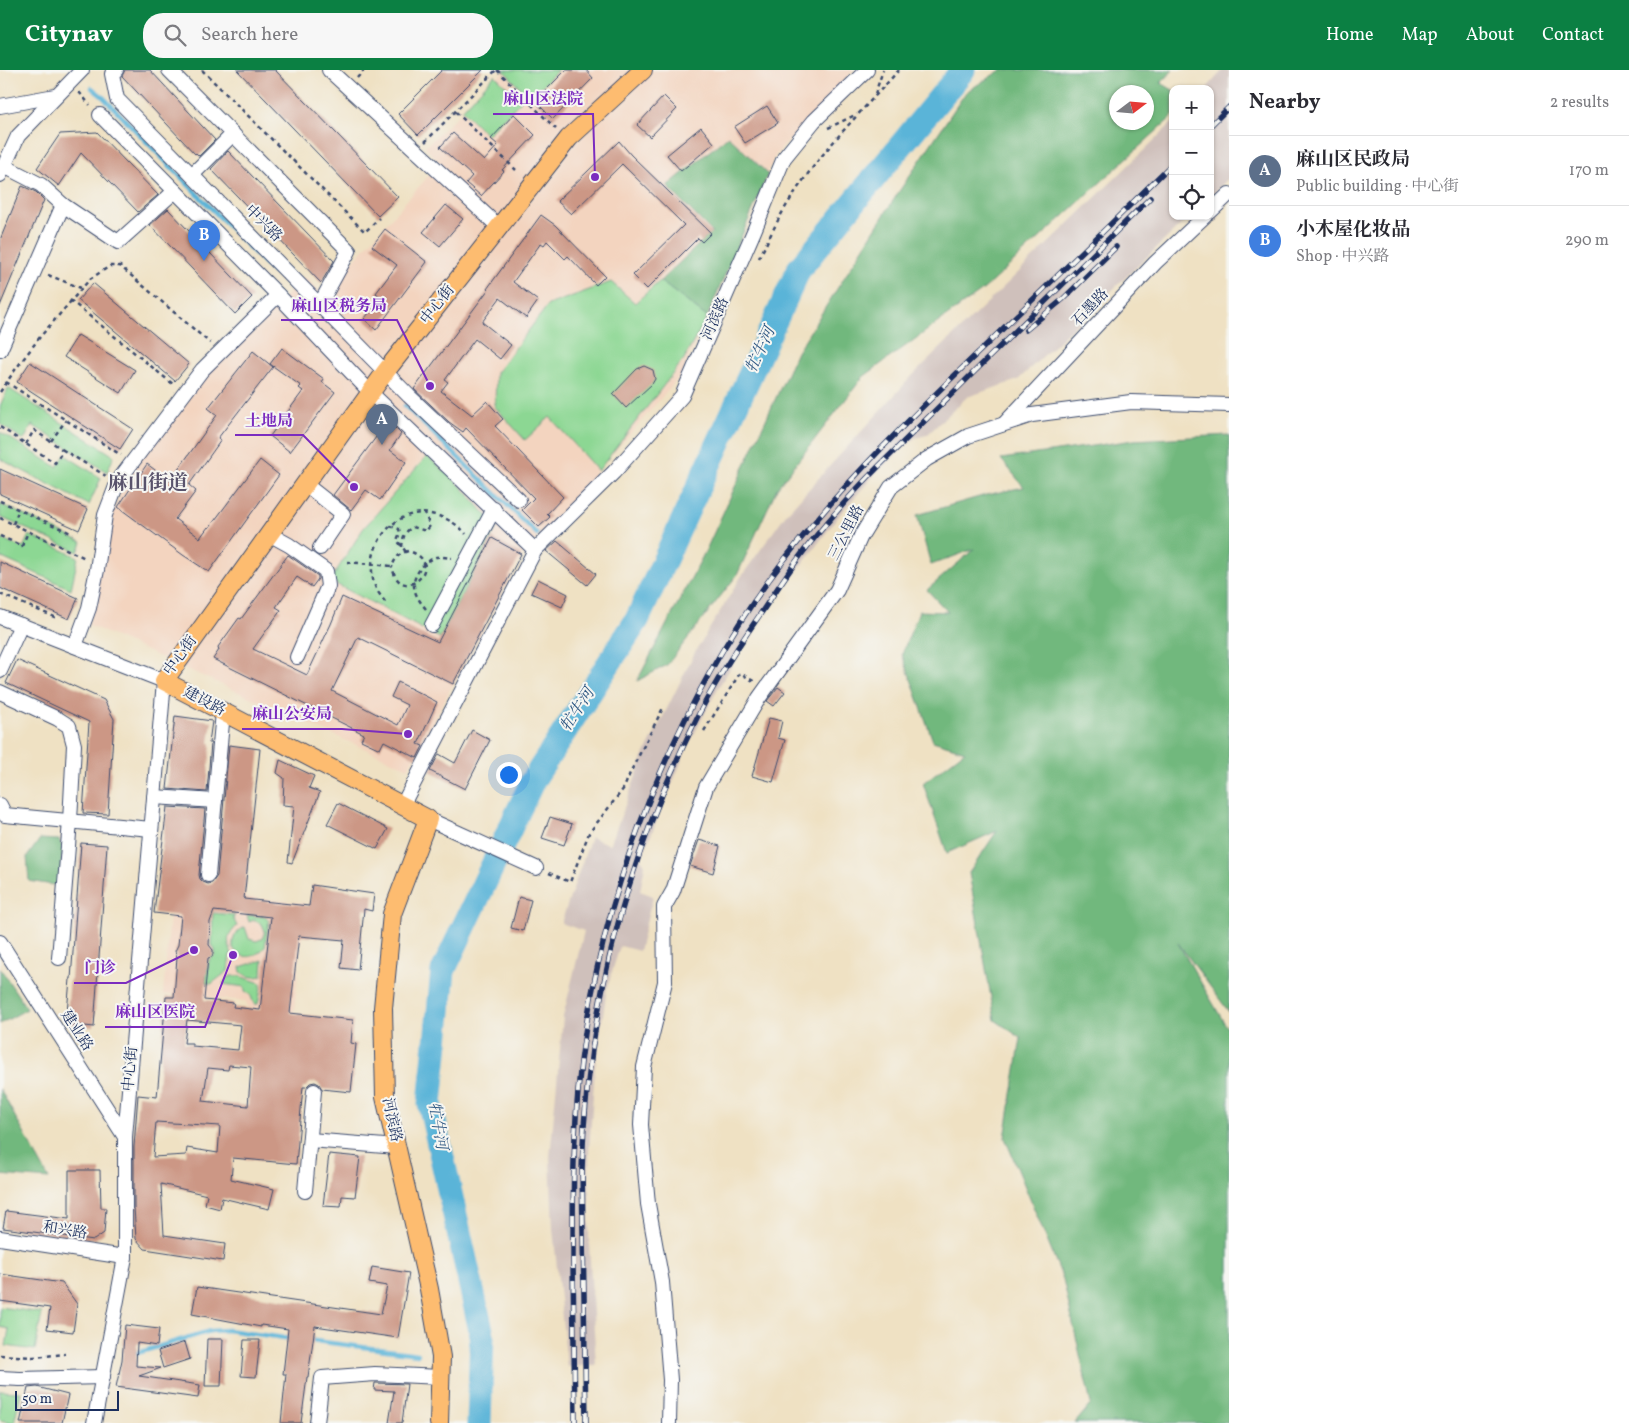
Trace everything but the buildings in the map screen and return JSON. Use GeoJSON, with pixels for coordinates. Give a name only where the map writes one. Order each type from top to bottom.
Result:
{"type":"FeatureCollection","features":[{"type":"Feature","properties":{"kind":"main road","name":"中心街"},"geometry":{"type":"LineString","coordinates":[[164,681],[386,371],[569,138],[643,70]]}},
{"type":"Feature","properties":{"kind":"main road","name":"建设路"},"geometry":{"type":"LineString","coordinates":[[164,681],[428,819]]}},
{"type":"Feature","properties":{"kind":"main road","name":"河滨路"},"geometry":{"type":"LineString","coordinates":[[428,819],[392,914],[383,1008],[385,1097],[429,1289],[441,1357],[439,1423]]}},
{"type":"Feature","properties":{"kind":"street"},"geometry":{"type":"LineString","coordinates":[[82,70],[18,136],[2,170],[41,185],[63,205],[118,242],[175,192]]}},
{"type":"Feature","properties":{"kind":"street","name":"中兴路"},"geometry":{"type":"LineString","coordinates":[[116,70],[112,74],[117,100],[409,396],[519,500]]}},
{"type":"Feature","properties":{"kind":"street"},"geometry":{"type":"LineString","coordinates":[[169,70],[349,251],[320,304]]}},
{"type":"Feature","properties":{"kind":"street"},"geometry":{"type":"LineString","coordinates":[[329,70],[499,227]]}},
{"type":"Feature","properties":{"kind":"street","name":"河滨路"},"geometry":{"type":"LineString","coordinates":[[402,806],[535,550],[614,472],[682,396],[784,158],[814,121],[867,70]]}},
{"type":"Feature","properties":{"kind":"street"},"geometry":{"type":"LineString","coordinates":[[0,106],[55,96]]}},
{"type":"Feature","properties":{"kind":"street"},"geometry":{"type":"LineString","coordinates":[[100,115],[278,295],[370,392],[535,550]]}},
{"type":"Feature","properties":{"kind":"street"},"geometry":{"type":"LineString","coordinates":[[192,175],[233,134]]}},
{"type":"Feature","properties":{"kind":"street"},"geometry":{"type":"LineString","coordinates":[[1214,208],[1229,194]]}},
{"type":"Feature","properties":{"kind":"street"},"geometry":{"type":"LineString","coordinates":[[0,350],[63,205]]}},
{"type":"Feature","properties":{"kind":"street","name":"石墨路"},"geometry":{"type":"LineString","coordinates":[[1003,425],[1155,263],[1201,220]]}},
{"type":"Feature","properties":{"kind":"street"},"geometry":{"type":"LineString","coordinates":[[75,646],[89,608],[105,515],[117,484],[202,370],[278,295]]}},
{"type":"Feature","properties":{"kind":"street","name":"三公里路"},"geometry":{"type":"LineString","coordinates":[[669,1423],[670,1380],[662,1282],[648,1204],[641,1125],[644,1067],[665,982],[664,907],[673,891],[706,787],[759,698],[837,590],[861,536],[891,487],[927,459],[968,436],[1032,416],[1131,402],[1229,405]]}},
{"type":"Feature","properties":{"kind":"street"},"geometry":{"type":"LineString","coordinates":[[305,484],[342,514],[320,548]]}},
{"type":"Feature","properties":{"kind":"street"},"geometry":{"type":"LineString","coordinates":[[435,620],[494,509]]}},
{"type":"Feature","properties":{"kind":"street"},"geometry":{"type":"LineString","coordinates":[[269,534],[289,545],[326,571],[328,586],[297,657]]}},
{"type":"Feature","properties":{"kind":"street","name":"建设路"},"geometry":{"type":"LineString","coordinates":[[0,616],[164,681]]}},
{"type":"Feature","properties":{"kind":"street"},"geometry":{"type":"LineString","coordinates":[[0,671],[21,625]]}},
{"type":"Feature","properties":{"kind":"street","name":"中心街"},"geometry":{"type":"LineString","coordinates":[[94,1423],[125,1257],[125,1138],[164,681]]}},
{"type":"Feature","properties":{"kind":"street"},"geometry":{"type":"LineString","coordinates":[[0,692],[69,726],[74,745],[59,958]]}},
{"type":"Feature","properties":{"kind":"street"},"geometry":{"type":"LineString","coordinates":[[208,874],[223,712]]}},
{"type":"Feature","properties":{"kind":"street"},"geometry":{"type":"LineString","coordinates":[[154,797],[215,801]]}},
{"type":"Feature","properties":{"kind":"street"},"geometry":{"type":"LineString","coordinates":[[0,805],[5,815],[151,829]]}},
{"type":"Feature","properties":{"kind":"street"},"geometry":{"type":"LineString","coordinates":[[428,819],[536,868]]}},
{"type":"Feature","properties":{"kind":"street","name":"建业路"},"geometry":{"type":"LineString","coordinates":[[0,942],[125,1138]]}},
{"type":"Feature","properties":{"kind":"street"},"geometry":{"type":"LineString","coordinates":[[305,1191],[314,1091]]}},
{"type":"Feature","properties":{"kind":"street"},"geometry":{"type":"LineString","coordinates":[[310,1140],[396,1147]]}},
{"type":"Feature","properties":{"kind":"street","name":"和兴路"},"geometry":{"type":"LineString","coordinates":[[0,1238],[125,1257]]}},
{"type":"Feature","properties":{"kind":"street"},"geometry":{"type":"LineString","coordinates":[[317,1423],[322,1378],[375,1374],[441,1377]]}},
{"type":"Feature","properties":{"kind":"street"},"geometry":{"type":"LineString","coordinates":[[0,1378],[103,1377]]}},
{"type":"Feature","properties":{"kind":"path"},"geometry":{"type":"LineString","coordinates":[[202,70],[365,232],[379,218]]}},
{"type":"Feature","properties":{"kind":"path"},"geometry":{"type":"LineString","coordinates":[[356,78],[364,70]]}},
{"type":"Feature","properties":{"kind":"path"},"geometry":{"type":"LineString","coordinates":[[416,152],[496,70],[557,130]]}},
{"type":"Feature","properties":{"kind":"path"},"geometry":{"type":"LineString","coordinates":[[874,97],[884,70]]}},
{"type":"Feature","properties":{"kind":"path"},"geometry":{"type":"LineString","coordinates":[[758,260],[794,194],[828,148],[899,70]]}},
{"type":"Feature","properties":{"kind":"path"},"geometry":{"type":"LineString","coordinates":[[69,82],[100,115]]}},
{"type":"Feature","properties":{"kind":"path"},"geometry":{"type":"LineString","coordinates":[[456,111],[516,170]]}},
{"type":"Feature","properties":{"kind":"path"},"geometry":{"type":"LineString","coordinates":[[828,128],[860,112]]}},
{"type":"Feature","properties":{"kind":"path"},"geometry":{"type":"LineString","coordinates":[[0,392],[70,300],[90,278],[110,266],[120,266],[221,352]]}},
{"type":"Feature","properties":{"kind":"path"},"geometry":{"type":"LineString","coordinates":[[56,278],[81,288]]}},
{"type":"Feature","properties":{"kind":"path"},"geometry":{"type":"LineString","coordinates":[[70,300],[184,394]]}},
{"type":"Feature","properties":{"kind":"path"},"geometry":{"type":"LineString","coordinates":[[6,382],[132,462]]}},
{"type":"Feature","properties":{"kind":"path"},"geometry":{"type":"LineString","coordinates":[[51,441],[66,420]]}},
{"type":"Feature","properties":{"kind":"path"},"geometry":{"type":"LineString","coordinates":[[0,427],[55,463],[63,450]]}},
{"type":"Feature","properties":{"kind":"path"},"geometry":{"type":"LineString","coordinates":[[26,444],[34,430],[117,484]]}},
{"type":"Feature","properties":{"kind":"path"},"geometry":{"type":"LineString","coordinates":[[0,501],[73,534]]}},
{"type":"Feature","properties":{"kind":"path"},"geometry":{"type":"LineString","coordinates":[[13,524],[19,510]]}},
{"type":"Feature","properties":{"kind":"path"},"geometry":{"type":"LineString","coordinates":[[385,602],[375,586],[371,564],[379,540],[390,526],[408,515],[425,514],[446,518],[462,529],[475,544]]}},
{"type":"Feature","properties":{"kind":"path"},"geometry":{"type":"LineString","coordinates":[[402,547],[403,538],[407,530],[413,527],[426,531],[430,526],[425,514]]}},
{"type":"Feature","properties":{"kind":"path"},"geometry":{"type":"LineString","coordinates":[[0,518],[98,564]]}},
{"type":"Feature","properties":{"kind":"path"},"geometry":{"type":"LineString","coordinates":[[390,526],[399,530],[400,533],[397,540],[406,552]]}},
{"type":"Feature","properties":{"kind":"path"},"geometry":{"type":"LineString","coordinates":[[0,536],[22,546],[28,532]]}},
{"type":"Feature","properties":{"kind":"path"},"geometry":{"type":"LineString","coordinates":[[413,552],[419,556],[425,570],[422,577],[413,583],[405,584],[399,581],[393,572],[392,566],[401,553],[413,552]]}},
{"type":"Feature","properties":{"kind":"path"},"geometry":{"type":"LineString","coordinates":[[435,620],[417,598],[413,583],[418,571],[426,563],[436,558],[452,558],[465,564]]}},
{"type":"Feature","properties":{"kind":"path"},"geometry":{"type":"LineString","coordinates":[[347,562],[392,566]]}},
{"type":"Feature","properties":{"kind":"path"},"geometry":{"type":"LineString","coordinates":[[0,594],[56,618]]}},
{"type":"Feature","properties":{"kind":"path"},"geometry":{"type":"LineString","coordinates":[[704,731],[740,673]]}},
{"type":"Feature","properties":{"kind":"path"},"geometry":{"type":"LineString","coordinates":[[536,868],[570,882],[589,833],[624,788],[664,706]]}},
{"type":"Feature","properties":{"kind":"path"},"geometry":{"type":"LineString","coordinates":[[0,1355],[34,1357],[65,1354]]}},
{"type":"Feature","properties":{"kind":"shaded area"},"geometry":{"type":"Polygon","coordinates":[[[505,70],[854,70],[775,156],[682,374],[562,512],[525,551],[408,768],[89,625],[109,523],[123,486],[138,463],[205,376],[305,277],[323,295],[440,163],[425,147],[505,70]]]}},
{"type":"Feature","properties":{"kind":"shaded area"},"geometry":{"type":"Polygon","coordinates":[[[1223,70],[1229,70],[1229,178],[1214,192],[1214,85],[1210,85],[1223,70]]]}},
{"type":"Feature","properties":{"kind":"shaded area"},"geometry":{"type":"Polygon","coordinates":[[[1169,126],[1169,220],[1186,220],[1018,380],[967,397],[927,435],[915,438],[876,473],[841,513],[758,623],[718,688],[687,748],[641,859],[645,865],[640,891],[653,896],[639,951],[620,946],[607,988],[595,1067],[589,1150],[589,1243],[596,1365],[567,1367],[553,1229],[550,1157],[563,1017],[584,931],[561,923],[591,837],[610,845],[644,755],[694,654],[741,577],[786,514],[913,375],[1169,126]]]}},
{"type":"Feature","properties":{"kind":"shaded area"},"geometry":{"type":"Polygon","coordinates":[[[189,892],[305,903],[294,1012],[247,1008],[246,1001],[163,994],[170,916],[179,917],[180,905],[189,892]]]}},
{"type":"Feature","properties":{"kind":"green space"},"geometry":{"type":"Polygon","coordinates":[[[503,70],[558,70],[530,98],[503,70]]]}},
{"type":"Feature","properties":{"kind":"green space"},"geometry":{"type":"Polygon","coordinates":[[[1001,70],[1173,70],[1161,83],[1169,88],[1169,120],[984,289],[863,377],[777,488],[737,575],[667,665],[637,681],[706,550],[797,352],[898,193],[966,92],[1001,70]]]}},
{"type":"Feature","properties":{"kind":"green space"},"geometry":{"type":"Polygon","coordinates":[[[495,75],[521,101],[487,135],[462,110],[495,75]]]}},
{"type":"Feature","properties":{"kind":"green space"},"geometry":{"type":"Polygon","coordinates":[[[728,136],[768,174],[707,317],[660,281],[712,232],[667,186],[728,136]]]}},
{"type":"Feature","properties":{"kind":"green space"},"geometry":{"type":"Polygon","coordinates":[[[660,281],[707,317],[684,359],[598,471],[550,417],[525,440],[495,407],[496,373],[548,305],[611,282],[635,303],[660,281]]]}},
{"type":"Feature","properties":{"kind":"green space"},"geometry":{"type":"Polygon","coordinates":[[[8,388],[114,456],[107,472],[32,425],[24,440],[0,424],[0,406],[8,388]]]}},
{"type":"Feature","properties":{"kind":"green space"},"geometry":{"type":"Polygon","coordinates":[[[0,432],[57,467],[65,455],[101,478],[89,505],[0,459],[0,432]]]}},
{"type":"Feature","properties":{"kind":"green space"},"geometry":{"type":"Polygon","coordinates":[[[1229,435],[1229,1012],[1178,943],[1229,1031],[1229,1423],[1075,1423],[1091,1404],[1063,1279],[1005,1138],[1021,1038],[995,1020],[969,873],[997,831],[947,853],[923,783],[965,751],[933,741],[902,654],[919,611],[948,612],[927,590],[974,549],[931,565],[917,515],[986,495],[1024,487],[1001,459],[1134,440],[1229,435]]]}},
{"type":"Feature","properties":{"kind":"green space"},"geometry":{"type":"Polygon","coordinates":[[[427,456],[459,484],[497,527],[440,638],[330,581],[363,529],[427,456]]]}},
{"type":"Feature","properties":{"kind":"green space"},"geometry":{"type":"Polygon","coordinates":[[[0,504],[82,542],[78,552],[0,517],[0,504]]]}},
{"type":"Feature","properties":{"kind":"green space"},"geometry":{"type":"Polygon","coordinates":[[[29,535],[78,557],[71,589],[0,557],[0,538],[23,548],[29,535]]]}},
{"type":"Feature","properties":{"kind":"green space"},"geometry":{"type":"Polygon","coordinates":[[[40,839],[59,840],[63,848],[59,886],[29,881],[27,857],[40,839]]]}},
{"type":"Feature","properties":{"kind":"green space"},"geometry":{"type":"Polygon","coordinates":[[[213,913],[235,915],[233,918],[237,926],[228,939],[232,954],[230,955],[228,971],[211,984],[206,983],[209,960],[215,955],[212,945],[213,913]]]}},
{"type":"Feature","properties":{"kind":"green space"},"geometry":{"type":"Polygon","coordinates":[[[247,915],[265,917],[269,921],[265,947],[253,956],[240,955],[233,948],[235,935],[245,927],[249,939],[256,941],[262,939],[265,931],[262,924],[254,920],[249,922],[247,915]]]}},
{"type":"Feature","properties":{"kind":"green space"},"geometry":{"type":"Polygon","coordinates":[[[263,960],[262,975],[252,977],[241,972],[240,967],[263,960]]]}},
{"type":"Feature","properties":{"kind":"green space"},"geometry":{"type":"Polygon","coordinates":[[[0,968],[27,1009],[0,1024],[0,968]]]}},
{"type":"Feature","properties":{"kind":"green space"},"geometry":{"type":"Polygon","coordinates":[[[231,976],[239,976],[261,983],[258,1004],[254,1004],[250,994],[245,991],[245,987],[223,984],[231,976]]]}},
{"type":"Feature","properties":{"kind":"green space"},"geometry":{"type":"Polygon","coordinates":[[[0,1089],[49,1179],[0,1175],[0,1089]]]}},
{"type":"Feature","properties":{"kind":"green space"},"geometry":{"type":"Polygon","coordinates":[[[0,1307],[42,1313],[35,1350],[6,1346],[9,1329],[0,1327],[0,1307]]]}},
{"type":"Feature","properties":{"kind":"green space"},"geometry":{"type":"Polygon","coordinates":[[[0,1391],[21,1392],[14,1423],[0,1420],[0,1391]]]}},
{"type":"Feature","properties":{"kind":"waterway","name":"牤牛河"},"geometry":{"type":"LineString","coordinates":[[479,1423],[482,1335],[430,1104],[443,971],[533,780],[637,620],[799,269],[963,70]]}},
{"type":"Feature","properties":{"kind":"waterway"},"geometry":{"type":"LineString","coordinates":[[92,88],[102,96],[274,273]]}},
{"type":"Feature","properties":{"kind":"waterway"},"geometry":{"type":"LineString","coordinates":[[405,406],[537,534]]}},
{"type":"Feature","properties":{"kind":"waterway"},"geometry":{"type":"LineString","coordinates":[[131,1355],[210,1331],[227,1330],[292,1339]]}},
{"type":"Feature","properties":{"kind":"waterway"},"geometry":{"type":"LineString","coordinates":[[307,1340],[418,1354]]}},
{"type":"Feature","properties":{"kind":"railway"},"geometry":{"type":"LineString","coordinates":[[1214,122],[1229,107]]}},
{"type":"Feature","properties":{"kind":"railway"},"geometry":{"type":"LineString","coordinates":[[575,1423],[574,1176],[578,1090],[585,1033],[596,974],[611,914],[629,855],[651,796],[676,739],[704,683],[735,630],[769,580],[818,518],[898,431],[1169,167]]}},
{"type":"Feature","properties":{"kind":"railway"},"geometry":{"type":"LineString","coordinates":[[586,1423],[582,1169],[591,1055],[613,944],[628,889],[646,835],[667,782],[698,715],[714,686],[741,643],[811,542],[861,484],[1150,198]]}},
{"type":"Feature","properties":{"kind":"railway"},"geometry":{"type":"LineString","coordinates":[[1026,330],[1062,300],[1116,247]]}},
{"type":"Feature","properties":{"kind":"place","name":"麻山区法院"},"geometry":{"type":"Point","coordinates":[595,177]}},
{"type":"Feature","properties":{"kind":"place","name":"小木屋化妆品"},"geometry":{"type":"Point","coordinates":[204,261]}},
{"type":"Feature","properties":{"kind":"place","name":"麻山区税务局"},"geometry":{"type":"Point","coordinates":[430,386]}},
{"type":"Feature","properties":{"kind":"place","name":"麻山区民政局"},"geometry":{"type":"Point","coordinates":[382,445]}},
{"type":"Feature","properties":{"kind":"place","name":"土地局"},"geometry":{"type":"Point","coordinates":[354,487]}},
{"type":"Feature","properties":{"kind":"place","name":"麻山公安局"},"geometry":{"type":"Point","coordinates":[408,734]}},
{"type":"Feature","properties":{"kind":"place","name":"门诊"},"geometry":{"type":"Point","coordinates":[194,950]}},
{"type":"Feature","properties":{"kind":"place","name":"麻山区医院"},"geometry":{"type":"Point","coordinates":[233,955]}},
{"type":"Feature","properties":{"kind":"district","name":"麻山街道"},"geometry":{"type":"Point","coordinates":[148,484]}}]}
